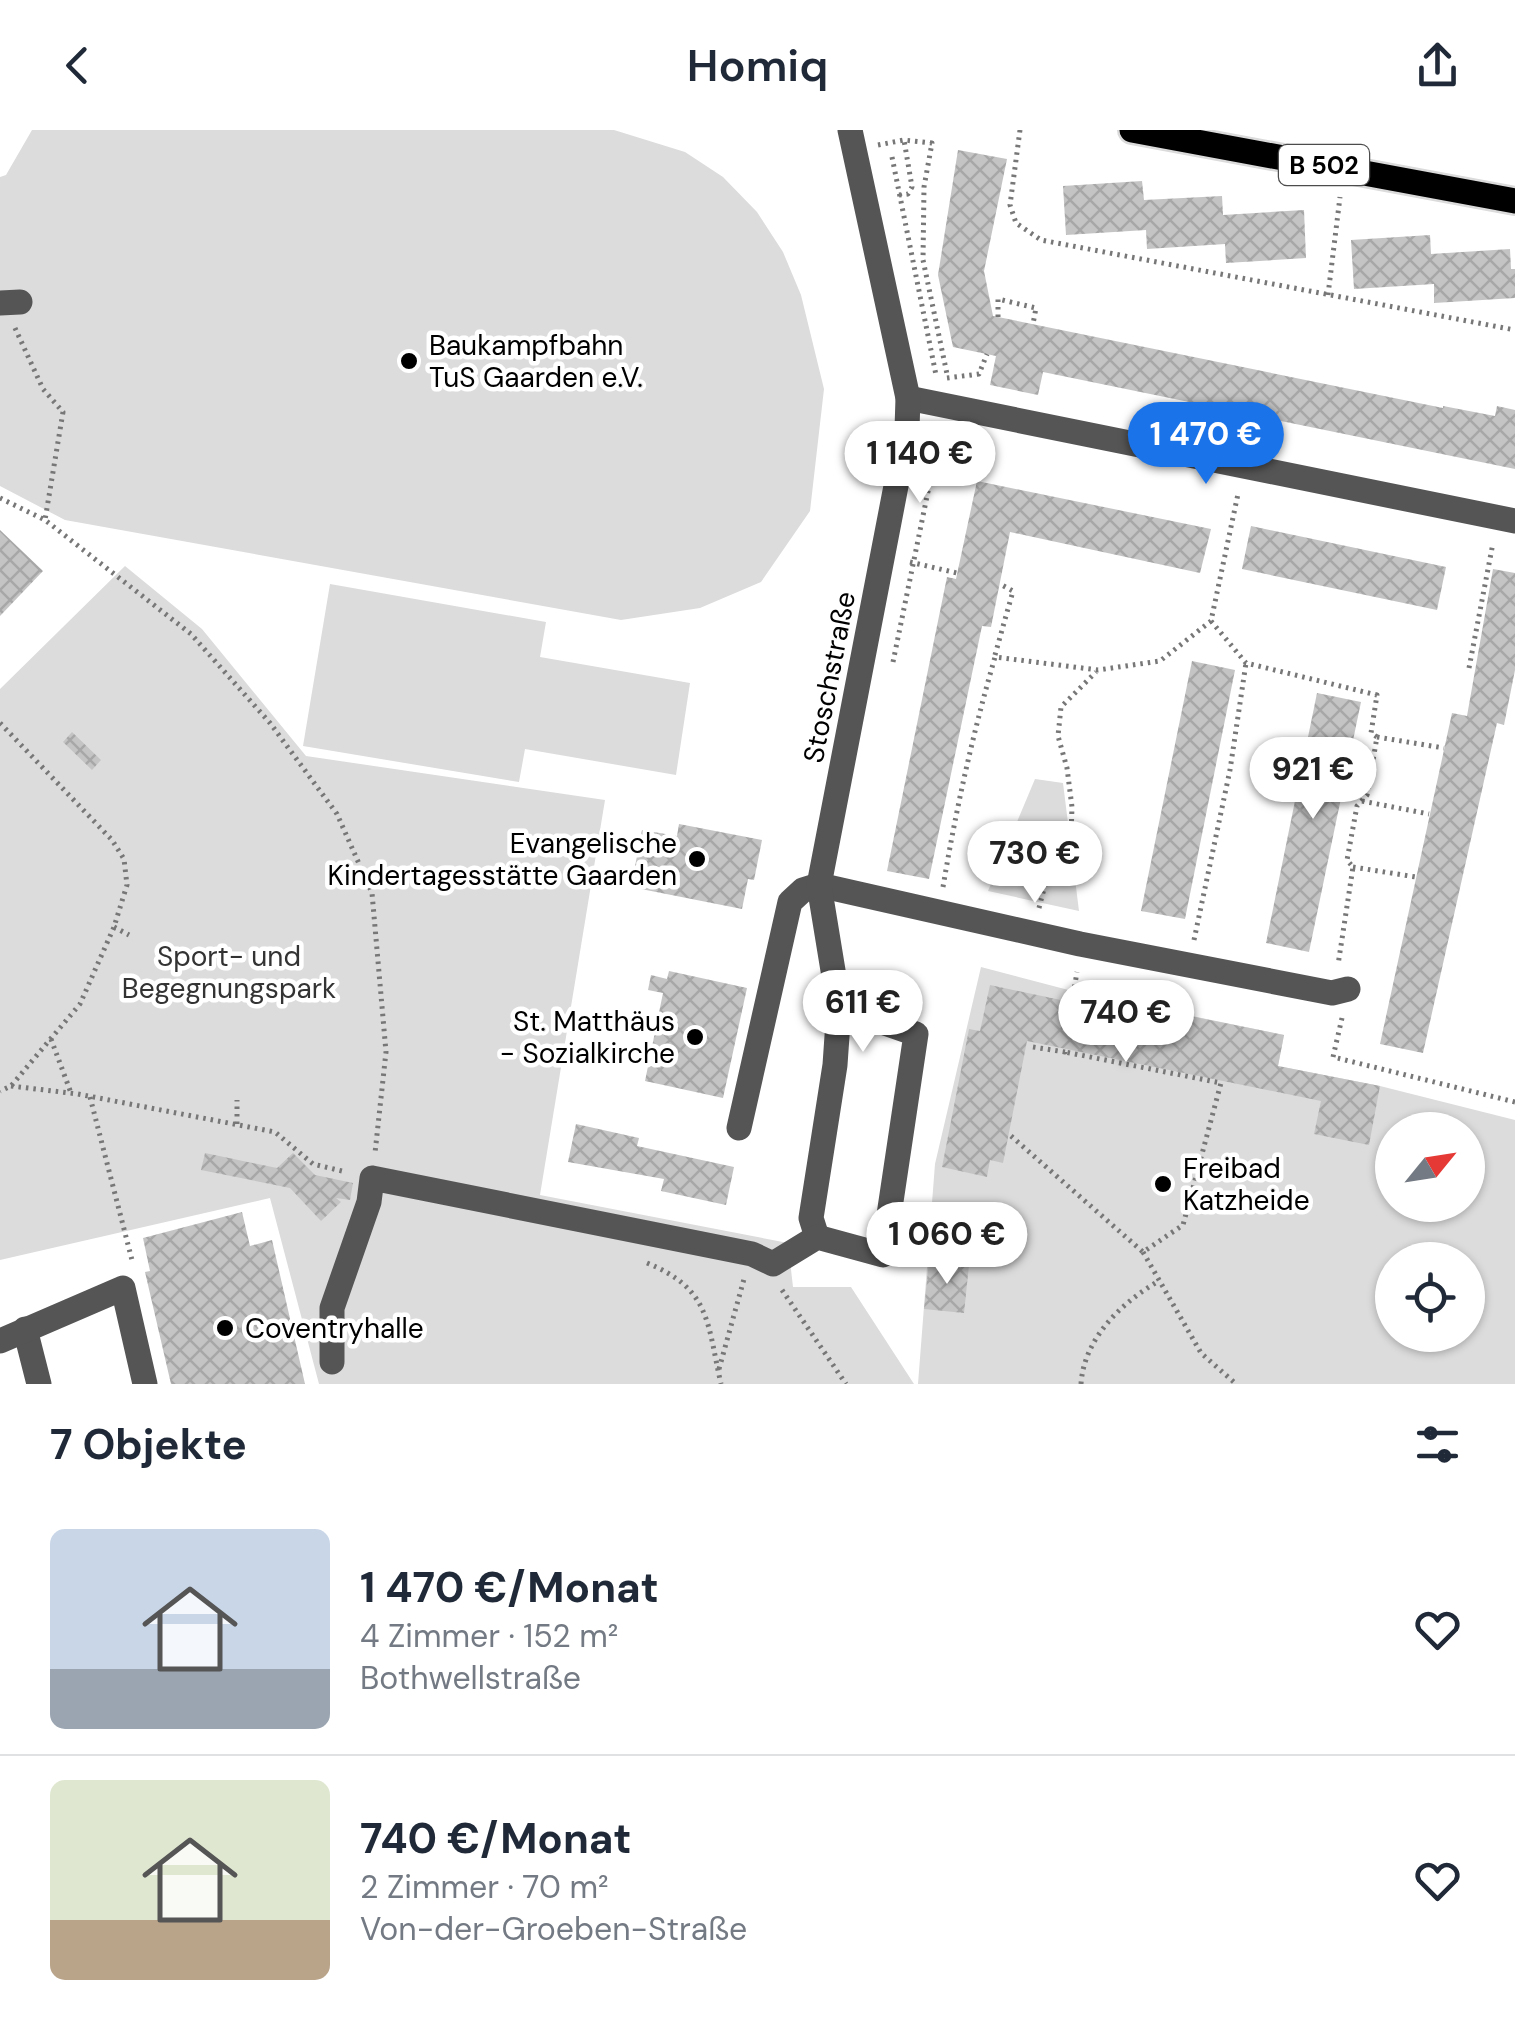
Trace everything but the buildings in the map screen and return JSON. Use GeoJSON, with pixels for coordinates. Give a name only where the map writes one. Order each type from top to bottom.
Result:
{"type":"FeatureCollection","features":[{"type":"Feature","properties":{"kind":"main road","name":"B 502"},"geometry":{"type":"LineString","coordinates":[[1132,130],[1515,201]]}},
{"type":"Feature","properties":{"kind":"street","name":"Stoschstraße"},"geometry":{"type":"LineString","coordinates":[[816,1237],[811,1218],[839,1007],[819,885],[907,429],[908,398],[850,130]]}},
{"type":"Feature","properties":{"kind":"street"},"geometry":{"type":"LineString","coordinates":[[908,398],[1515,521]]}},
{"type":"Feature","properties":{"kind":"street"},"geometry":{"type":"LineString","coordinates":[[738,1128],[790,902],[802,890],[819,885],[1033,934],[1340,991]]}},
{"type":"Feature","properties":{"kind":"street"},"geometry":{"type":"LineString","coordinates":[[332,1362],[332,1308],[369,1202],[372,1178],[762,1259],[816,1237],[883,1256],[916,1034],[839,1007]]}},
{"type":"Feature","properties":{"kind":"street"},"geometry":{"type":"LineString","coordinates":[[0,1341],[123,1288],[145,1384]]}},
{"type":"Feature","properties":{"kind":"street"},"geometry":{"type":"LineString","coordinates":[[26,1330],[39,1384]]}},
{"type":"Feature","properties":{"kind":"path"},"geometry":{"type":"LineString","coordinates":[[1020,130],[1010,204],[1016,222],[1041,240],[1515,330]]}},
{"type":"Feature","properties":{"kind":"path"},"geometry":{"type":"LineString","coordinates":[[899,195],[908,194],[912,187],[904,140]]}},
{"type":"Feature","properties":{"kind":"path"},"geometry":{"type":"LineString","coordinates":[[889,679],[947,375],[923,260],[924,187],[932,142]]}},
{"type":"Feature","properties":{"kind":"path"},"geometry":{"type":"LineString","coordinates":[[892,157],[936,378],[980,374],[988,354]]}},
{"type":"Feature","properties":{"kind":"path"},"geometry":{"type":"LineString","coordinates":[[1328,295],[1344,169]]}},
{"type":"Feature","properties":{"kind":"path"},"geometry":{"type":"LineString","coordinates":[[998,317],[998,299],[1036,308],[1033,324]]}},
{"type":"Feature","properties":{"kind":"path"},"geometry":{"type":"LineString","coordinates":[[9,302],[36,375],[63,412],[46,520]]}},
{"type":"Feature","properties":{"kind":"path"},"geometry":{"type":"LineString","coordinates":[[995,656],[1098,670],[1160,661],[1211,621],[1243,466]]}},
{"type":"Feature","properties":{"kind":"path"},"geometry":{"type":"LineString","coordinates":[[0,498],[46,520],[191,634],[270,723],[337,814],[372,893],[386,1052],[372,1178],[313,1164],[275,1132],[71,1093],[11,1086]]}},
{"type":"Feature","properties":{"kind":"path"},"geometry":{"type":"LineString","coordinates":[[882,556],[957,573]]}},
{"type":"Feature","properties":{"kind":"path"},"geometry":{"type":"LineString","coordinates":[[1469,668],[1487,572]]}},
{"type":"Feature","properties":{"kind":"path"},"geometry":{"type":"LineString","coordinates":[[939,912],[958,802],[1013,591],[1000,584]]}},
{"type":"Feature","properties":{"kind":"path"},"geometry":{"type":"LineString","coordinates":[[1211,621],[1246,663],[1376,695],[1371,732],[1377,737],[1444,748]]}},
{"type":"Feature","properties":{"kind":"path"},"geometry":{"type":"LineString","coordinates":[[1189,964],[1230,770],[1246,663]]}},
{"type":"Feature","properties":{"kind":"path"},"geometry":{"type":"LineString","coordinates":[[1033,934],[1051,862],[1064,856],[1072,835],[1067,768],[1058,736],[1061,707],[1098,670]]}},
{"type":"Feature","properties":{"kind":"path"},"geometry":{"type":"LineString","coordinates":[[0,723],[112,840],[124,860],[126,885],[114,927],[80,1004],[11,1086],[0,1091]]}},
{"type":"Feature","properties":{"kind":"path"},"geometry":{"type":"LineString","coordinates":[[1377,737],[1367,794],[1357,806],[1346,860],[1353,867],[1416,877]]}},
{"type":"Feature","properties":{"kind":"path"},"geometry":{"type":"LineString","coordinates":[[1362,801],[1429,814]]}},
{"type":"Feature","properties":{"kind":"path"},"geometry":{"type":"LineString","coordinates":[[1353,867],[1334,1057],[1515,1102]]}},
{"type":"Feature","properties":{"kind":"path"},"geometry":{"type":"LineString","coordinates":[[114,927],[129,936]]}},
{"type":"Feature","properties":{"kind":"path"},"geometry":{"type":"LineString","coordinates":[[50,1040],[71,1093]]}},
{"type":"Feature","properties":{"kind":"path"},"geometry":{"type":"LineString","coordinates":[[1033,1046],[1221,1084],[1183,1225],[1142,1252]]}},
{"type":"Feature","properties":{"kind":"path"},"geometry":{"type":"LineString","coordinates":[[90,1097],[134,1270],[123,1288]]}},
{"type":"Feature","properties":{"kind":"path"},"geometry":{"type":"LineString","coordinates":[[237,1100],[237,1124]]}},
{"type":"Feature","properties":{"kind":"path"},"geometry":{"type":"LineString","coordinates":[[1011,1136],[1142,1252],[1201,1354],[1236,1384]]}},
{"type":"Feature","properties":{"kind":"path"},"geometry":{"type":"LineString","coordinates":[[637,1258],[674,1274],[699,1301],[721,1384]]}},
{"type":"Feature","properties":{"kind":"path"},"geometry":{"type":"LineString","coordinates":[[718,1372],[762,1259]]}},
{"type":"Feature","properties":{"kind":"path"},"geometry":{"type":"LineString","coordinates":[[762,1259],[846,1384]]}},
{"type":"Feature","properties":{"kind":"path"},"geometry":{"type":"LineString","coordinates":[[1081,1384],[1082,1366],[1112,1316],[1136,1294],[1157,1282]]}},
{"type":"Feature","properties":{"kind":"green space","name":"Baukampfbahn TuS Gaarden e.V."},"geometry":{"type":"Polygon","coordinates":[[[32,130],[614,130],[685,152],[723,177],[757,212],[783,252],[801,295],[824,389],[810,511],[761,582],[700,608],[621,620],[65,520],[0,486],[0,177],[6,175],[32,130]]]}},
{"type":"Feature","properties":{"kind":"green space","name":"Sport- und Begegnungspark"},"geometry":{"type":"Polygon","coordinates":[[[125,566],[202,629],[306,756],[605,800],[540,1195],[788,1243],[793,1287],[851,1287],[914,1384],[319,1384],[270,1198],[0,1260],[0,689],[125,566]]]}},
{"type":"Feature","properties":{"kind":"green space"},"geometry":{"type":"Polygon","coordinates":[[[330,584],[546,622],[540,657],[690,683],[676,775],[525,749],[519,782],[303,746],[330,584]]]}},
{"type":"Feature","properties":{"kind":"green space"},"geometry":{"type":"Polygon","coordinates":[[[1035,779],[1063,783],[1079,911],[988,891],[1035,779]]]}},
{"type":"Feature","properties":{"kind":"green space","name":"Freibad Katzheide"},"geometry":{"type":"Polygon","coordinates":[[[981,967],[1076,992],[1284,1035],[1278,1066],[1483,1112],[1375,1112],[1375,1222],[1485,1222],[1485,1112],[1515,1120],[1515,1384],[918,1384],[935,1164],[981,967]]]}},
{"type":"Feature","properties":{"kind":"place","name":"Baukampfbahn TuS Gaarden e.V."},"geometry":{"type":"Point","coordinates":[409,361]}},
{"type":"Feature","properties":{"kind":"place","name":"Evangelische Kindertagesstätte Gaarden"},"geometry":{"type":"Point","coordinates":[697,859]}},
{"type":"Feature","properties":{"kind":"place","name":"St. Matthäus - Sozialkirche"},"geometry":{"type":"Point","coordinates":[695,1037]}},
{"type":"Feature","properties":{"kind":"place","name":"Freibad Katzheide"},"geometry":{"type":"Point","coordinates":[1163,1184]}},
{"type":"Feature","properties":{"kind":"place","name":"Coventryhalle"},"geometry":{"type":"Point","coordinates":[225,1328]}}]}
